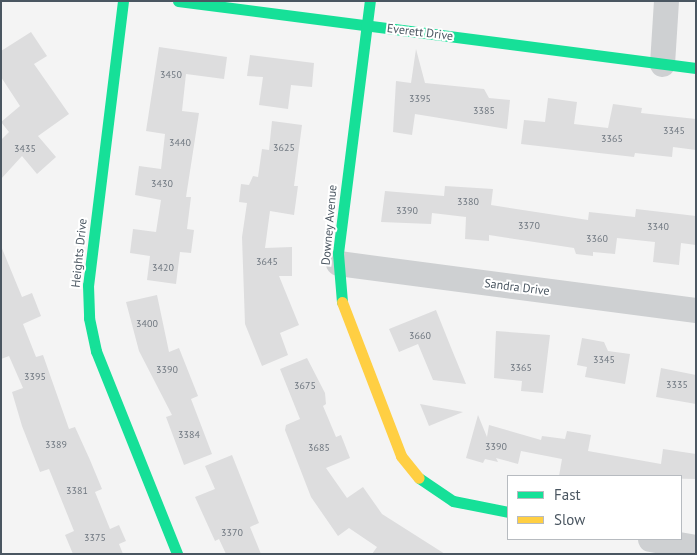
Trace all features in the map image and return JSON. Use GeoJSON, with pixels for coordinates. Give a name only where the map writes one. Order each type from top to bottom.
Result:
{"type":"FeatureCollection","features":[{"type":"Feature","properties":{"kind":"street","name":"Heights Drive"},"geometry":{"type":"LineString","coordinates":[[124,1],[88,285],[89,318],[96,351],[177,554]]}},
{"type":"Feature","properties":{"kind":"street","name":"Everett Drive"},"geometry":{"type":"LineString","coordinates":[[178,1],[696,68]]}},
{"type":"Feature","properties":{"kind":"street","name":"Downey Avenue"},"geometry":{"type":"LineString","coordinates":[[370,1],[338,263],[349,328],[401,456],[431,489],[453,501],[507,512]]}},
{"type":"Feature","properties":{"kind":"street"},"geometry":{"type":"LineString","coordinates":[[662,64],[666,1]]}},
{"type":"Feature","properties":{"kind":"street","name":"Sandra Drive"},"geometry":{"type":"LineString","coordinates":[[338,263],[696,310]]}},
{"type":"Feature","properties":{"kind":"street"},"geometry":{"type":"LineString","coordinates":[[656,540],[696,547]]}},
{"type":"Feature","properties":{"kind":"building"},"geometry":{"type":"Polygon","coordinates":[[[31,32],[47,56],[34,64],[69,114],[38,136],[56,157],[37,174],[22,156],[1,179],[1,140],[9,132],[1,122],[20,106],[1,77],[1,51],[31,32]]]}},
{"type":"Feature","properties":{"kind":"building"},"geometry":{"type":"Polygon","coordinates":[[[159,47],[227,57],[224,79],[186,74],[182,111],[199,113],[186,197],[191,197],[187,229],[194,230],[191,253],[180,252],[176,284],[147,280],[150,256],[130,253],[133,229],[156,232],[161,200],[135,195],[139,166],[161,169],[165,134],[146,131],[159,47]]]}},
{"type":"Feature","properties":{"kind":"building"},"geometry":{"type":"Polygon","coordinates":[[[416,49],[425,83],[484,89],[489,98],[510,100],[507,129],[415,114],[412,135],[393,132],[396,81],[411,83],[416,49]]]}},
{"type":"Feature","properties":{"kind":"building"},"geometry":{"type":"Polygon","coordinates":[[[250,55],[314,63],[312,87],[291,85],[288,109],[259,105],[263,77],[247,76],[250,55]]]}},
{"type":"Feature","properties":{"kind":"building"},"geometry":{"type":"Polygon","coordinates":[[[548,98],[577,102],[574,124],[608,128],[613,104],[642,108],[641,113],[696,119],[696,150],[673,147],[672,157],[635,153],[634,157],[521,144],[524,120],[545,122],[548,98]]]}},
{"type":"Feature","properties":{"kind":"building"},"geometry":{"type":"Polygon","coordinates":[[[272,121],[302,125],[294,186],[298,186],[294,215],[270,211],[265,248],[292,247],[292,276],[279,276],[299,325],[280,333],[288,355],[262,366],[245,324],[242,237],[247,203],[239,202],[241,184],[249,185],[253,176],[258,177],[262,149],[269,150],[272,121]]]}},
{"type":"Feature","properties":{"kind":"building"},"geometry":{"type":"Polygon","coordinates":[[[445,186],[493,189],[491,205],[588,220],[589,212],[635,217],[636,209],[696,216],[696,245],[681,243],[679,265],[653,262],[655,242],[617,238],[615,254],[593,252],[593,256],[576,254],[574,248],[489,235],[489,241],[465,239],[466,217],[432,213],[431,224],[381,222],[385,191],[444,196],[445,186]]]}},
{"type":"Feature","properties":{"kind":"building"},"geometry":{"type":"Polygon","coordinates":[[[1,246],[22,297],[32,293],[41,316],[23,324],[36,357],[43,355],[69,429],[75,427],[90,460],[102,489],[95,492],[110,529],[119,525],[126,541],[119,544],[123,554],[73,554],[65,535],[74,531],[49,469],[40,472],[22,426],[12,392],[23,388],[9,356],[1,359],[1,246]]]}},
{"type":"Feature","properties":{"kind":"building"},"geometry":{"type":"Polygon","coordinates":[[[157,295],[169,352],[179,348],[198,396],[191,399],[212,454],[184,465],[166,417],[172,415],[139,351],[126,302],[157,295]]]}},
{"type":"Feature","properties":{"kind":"building"},"geometry":{"type":"Polygon","coordinates":[[[436,310],[466,384],[433,380],[418,344],[399,352],[389,329],[436,310]]]}},
{"type":"Feature","properties":{"kind":"building"},"geometry":{"type":"Polygon","coordinates":[[[496,331],[550,335],[543,393],[521,391],[522,381],[494,378],[496,331]]]}},
{"type":"Feature","properties":{"kind":"building"},"geometry":{"type":"Polygon","coordinates":[[[582,338],[604,342],[608,351],[630,354],[625,384],[585,377],[587,367],[577,365],[582,338]]]}},
{"type":"Feature","properties":{"kind":"building"},"geometry":{"type":"Polygon","coordinates":[[[307,358],[325,393],[326,404],[323,406],[336,437],[341,435],[350,458],[326,468],[347,498],[363,487],[382,514],[445,554],[372,554],[377,547],[349,528],[338,536],[311,497],[285,430],[286,425],[300,419],[280,369],[307,358]]]}},
{"type":"Feature","properties":{"kind":"building"},"geometry":{"type":"Polygon","coordinates":[[[661,368],[696,375],[696,404],[656,397],[661,368]]]}},
{"type":"Feature","properties":{"kind":"building"},"geometry":{"type":"Polygon","coordinates":[[[420,404],[463,412],[429,426],[420,404]]]}},
{"type":"Feature","properties":{"kind":"building"},"geometry":{"type":"Polygon","coordinates":[[[478,415],[487,437],[489,425],[541,440],[542,436],[565,439],[567,431],[591,435],[588,451],[661,464],[663,449],[696,454],[696,479],[682,479],[682,475],[559,475],[562,459],[521,451],[518,464],[496,458],[498,462],[485,459],[483,463],[466,458],[478,415]]]}},
{"type":"Feature","properties":{"kind":"building"},"geometry":{"type":"Polygon","coordinates":[[[232,455],[259,523],[250,527],[261,554],[226,554],[219,539],[215,541],[195,497],[215,489],[205,466],[232,455]]]}},
{"type":"Feature","properties":{"kind":"traffic: fast"},"geometry":{"type":"LineString","coordinates":[[123,1],[88,285],[89,318],[96,351],[177,554]]}},
{"type":"Feature","properties":{"kind":"traffic: fast"},"geometry":{"type":"LineString","coordinates":[[178,1],[696,68]]}},
{"type":"Feature","properties":{"kind":"traffic: fast"},"geometry":{"type":"LineString","coordinates":[[342,302],[338,253],[370,1]]}},
{"type":"Feature","properties":{"kind":"traffic: fast"},"geometry":{"type":"LineString","coordinates":[[419,478],[453,501],[507,512]]}},
{"type":"Feature","properties":{"kind":"traffic: slow"},"geometry":{"type":"LineString","coordinates":[[342,302],[401,456],[419,478]]}}]}
